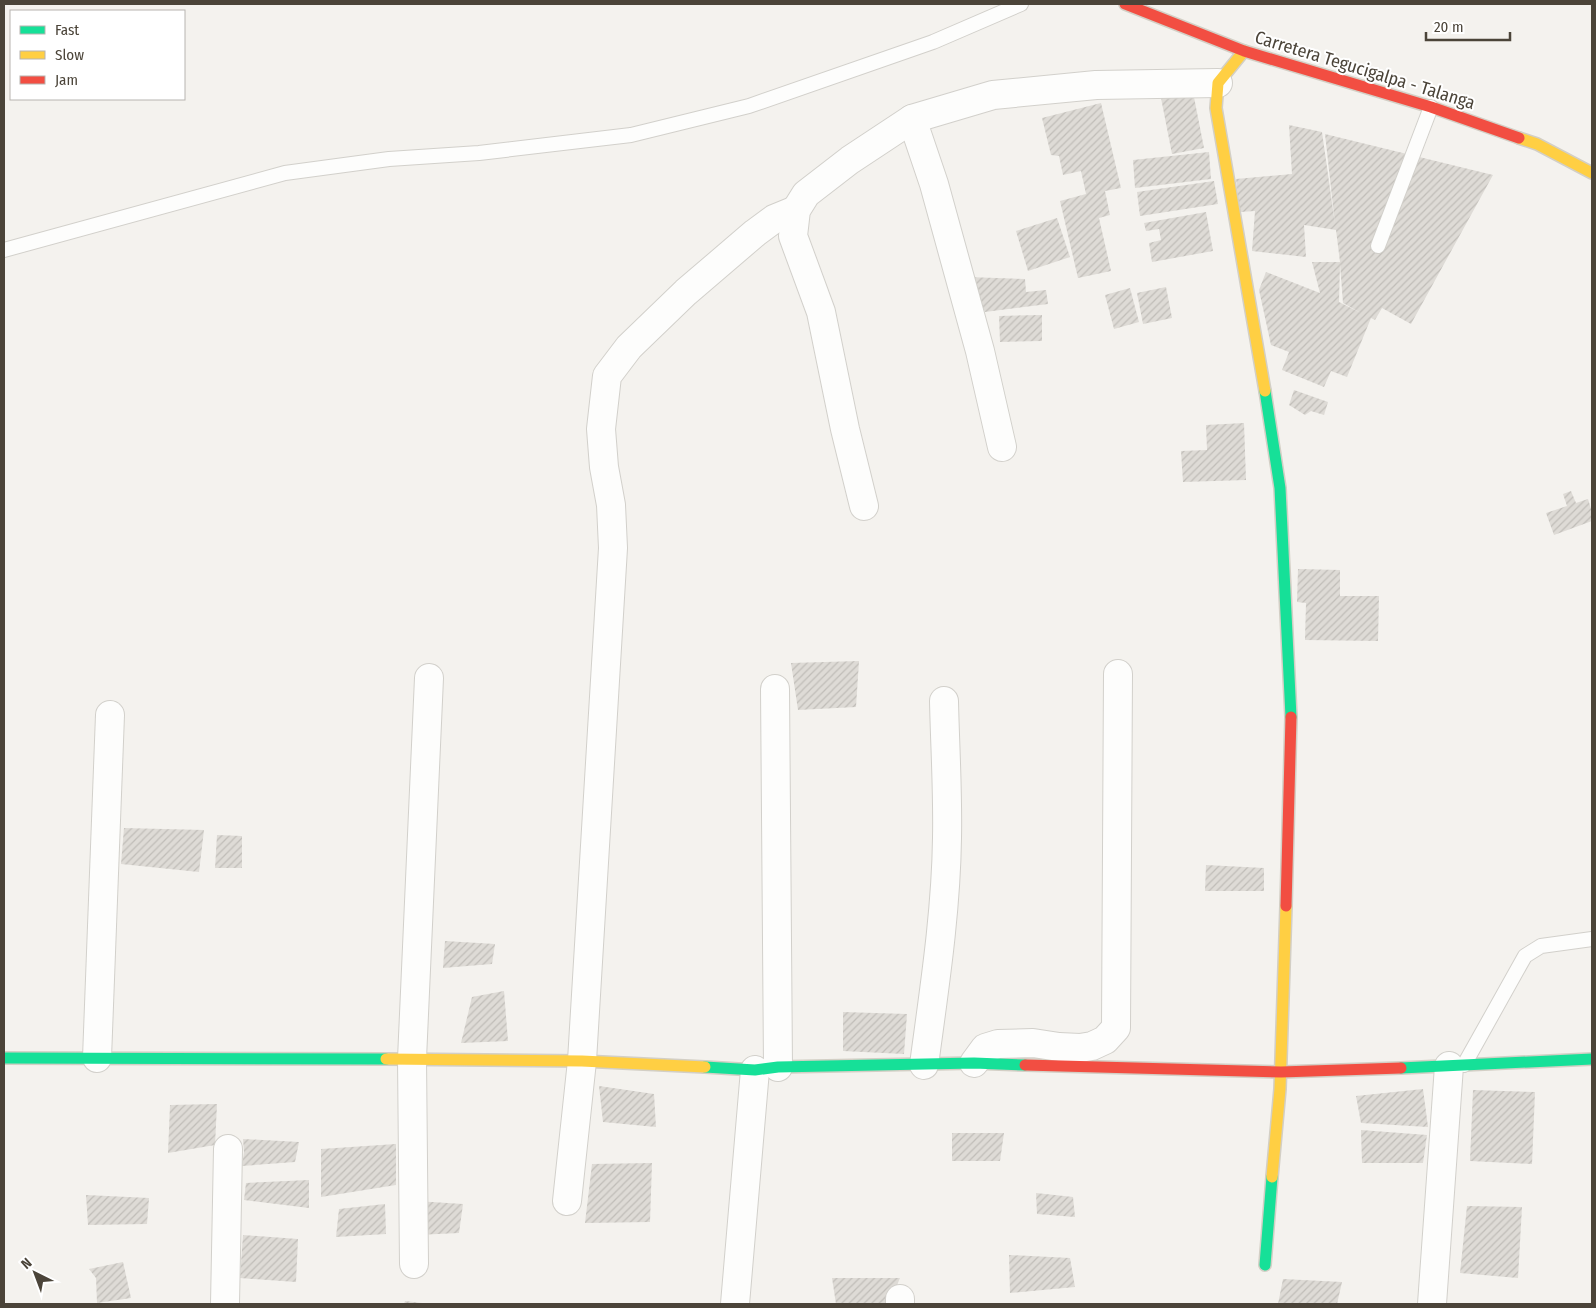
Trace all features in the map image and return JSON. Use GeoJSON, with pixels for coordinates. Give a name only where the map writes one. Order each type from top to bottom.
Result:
{"type":"FeatureCollection","features":[{"type":"Feature","properties":{"kind":"street","name":"Carretera Tegucigalpa - Talanga"},"geometry":{"type":"LineString","coordinates":[[1125,4],[1244,51],[1431,107],[1537,144],[1592,173]]}},
{"type":"Feature","properties":{"kind":"street"},"geometry":{"type":"LineString","coordinates":[[1244,51],[1218,83],[1216,108],[1256,333],[1280,488],[1291,726],[1281,1072],[1265,1265]]}},
{"type":"Feature","properties":{"kind":"street"},"geometry":{"type":"LineString","coordinates":[[864,506],[845,429],[821,312],[793,236],[796,210],[806,194],[850,160],[912,119],[993,95],[1096,84],[1218,83]]}},
{"type":"Feature","properties":{"kind":"street"},"geometry":{"type":"LineString","coordinates":[[912,119],[934,184],[980,351],[1002,447]]}},
{"type":"Feature","properties":{"kind":"street"},"geometry":{"type":"LineString","coordinates":[[567,1201],[582,1061],[613,548],[612,504],[604,467],[601,429],[607,376],[629,347],[692,287],[755,233],[774,219],[796,210]]}},
{"type":"Feature","properties":{"kind":"street"},"geometry":{"type":"LineString","coordinates":[[974,1063],[985,1048],[998,1044],[1033,1043],[1080,1048],[1092,1046],[1105,1040],[1116,1028],[1118,674]]}},
{"type":"Feature","properties":{"kind":"street"},"geometry":{"type":"LineString","coordinates":[[414,1264],[412,1059],[429,678]]}},
{"type":"Feature","properties":{"kind":"street"},"geometry":{"type":"LineString","coordinates":[[735,1304],[767,1069],[775,689]]}},
{"type":"Feature","properties":{"kind":"street"},"geometry":{"type":"LineString","coordinates":[[924,1065],[942,931],[945,886],[947,838],[944,701]]}},
{"type":"Feature","properties":{"kind":"street"},"geometry":{"type":"LineString","coordinates":[[98,1058],[110,715]]}},
{"type":"Feature","properties":{"kind":"street"},"geometry":{"type":"LineString","coordinates":[[4,1058],[582,1061],[767,1069],[974,1063],[1281,1072],[1592,1059]]}},
{"type":"Feature","properties":{"kind":"street"},"geometry":{"type":"LineString","coordinates":[[1432,1304],[1456,1066]]}},
{"type":"Feature","properties":{"kind":"street"},"geometry":{"type":"LineString","coordinates":[[225,1304],[228,1148]]}},
{"type":"Feature","properties":{"kind":"lane"},"geometry":{"type":"LineString","coordinates":[[4,250],[285,173],[389,160],[631,135],[749,106],[933,42],[1021,4]]}},
{"type":"Feature","properties":{"kind":"lane"},"geometry":{"type":"LineString","coordinates":[[1378,246],[1431,107]]}},
{"type":"Feature","properties":{"kind":"lane"},"geometry":{"type":"LineString","coordinates":[[1456,1066],[1525,956],[1541,946],[1592,939]]}},
{"type":"Feature","properties":{"kind":"building"},"geometry":{"type":"Polygon","coordinates":[[[1192,87],[1204,148],[1172,154],[1160,93],[1192,87]]]}},
{"type":"Feature","properties":{"kind":"building"},"geometry":{"type":"Polygon","coordinates":[[[1101,103],[1121,188],[1105,191],[1110,215],[1099,218],[1111,271],[1078,278],[1060,201],[1086,194],[1081,171],[1063,175],[1059,156],[1051,155],[1042,118],[1101,103]]]}},
{"type":"Feature","properties":{"kind":"building"},"geometry":{"type":"Polygon","coordinates":[[[1289,125],[1322,132],[1335,224],[1325,134],[1493,175],[1411,324],[1382,308],[1375,320],[1371,318],[1347,377],[1331,371],[1324,387],[1282,370],[1289,352],[1271,345],[1259,290],[1266,272],[1320,293],[1312,262],[1340,262],[1336,230],[1304,225],[1306,257],[1252,251],[1255,211],[1240,212],[1236,179],[1292,174],[1289,125]],[[1340,264],[1339,302],[1361,313],[1343,303],[1340,264]]]}},
{"type":"Feature","properties":{"kind":"building"},"geometry":{"type":"Polygon","coordinates":[[[1209,152],[1211,179],[1135,188],[1133,160],[1209,152]]]}},
{"type":"Feature","properties":{"kind":"building"},"geometry":{"type":"Polygon","coordinates":[[[1214,181],[1218,204],[1140,216],[1137,192],[1214,181]]]}},
{"type":"Feature","properties":{"kind":"building"},"geometry":{"type":"Polygon","coordinates":[[[1206,212],[1213,251],[1152,262],[1149,243],[1161,240],[1159,229],[1146,231],[1144,223],[1206,212]]]}},
{"type":"Feature","properties":{"kind":"building"},"geometry":{"type":"Polygon","coordinates":[[[1057,218],[1070,257],[1028,271],[1016,231],[1057,218]]]}},
{"type":"Feature","properties":{"kind":"building"},"geometry":{"type":"Polygon","coordinates":[[[968,277],[1025,279],[1026,292],[1046,290],[1048,304],[985,312],[968,277]]]}},
{"type":"Feature","properties":{"kind":"building"},"geometry":{"type":"Polygon","coordinates":[[[1166,287],[1172,318],[1143,324],[1137,293],[1166,287]]]}},
{"type":"Feature","properties":{"kind":"building"},"geometry":{"type":"Polygon","coordinates":[[[1130,288],[1139,322],[1114,329],[1105,295],[1130,288]]]}},
{"type":"Feature","properties":{"kind":"building"},"geometry":{"type":"Polygon","coordinates":[[[1042,315],[1042,341],[1000,342],[999,316],[1042,315]]]}},
{"type":"Feature","properties":{"kind":"building"},"geometry":{"type":"Polygon","coordinates":[[[1294,390],[1328,402],[1324,415],[1311,411],[1305,415],[1289,405],[1294,390]]]}},
{"type":"Feature","properties":{"kind":"building"},"geometry":{"type":"Polygon","coordinates":[[[1244,423],[1246,480],[1183,482],[1181,451],[1207,450],[1206,425],[1244,423]]]}},
{"type":"Feature","properties":{"kind":"building"},"geometry":{"type":"Polygon","coordinates":[[[1571,491],[1576,503],[1588,499],[1592,512],[1592,521],[1554,535],[1546,513],[1567,506],[1563,494],[1571,491]]]}},
{"type":"Feature","properties":{"kind":"building"},"geometry":{"type":"Polygon","coordinates":[[[1298,569],[1340,570],[1340,596],[1379,596],[1378,641],[1305,640],[1306,603],[1297,602],[1298,569]]]}},
{"type":"Feature","properties":{"kind":"building"},"geometry":{"type":"Polygon","coordinates":[[[859,661],[856,707],[798,710],[791,663],[859,661]]]}},
{"type":"Feature","properties":{"kind":"building"},"geometry":{"type":"Polygon","coordinates":[[[124,828],[204,830],[199,872],[121,864],[124,828]]]}},
{"type":"Feature","properties":{"kind":"building"},"geometry":{"type":"Polygon","coordinates":[[[217,835],[242,836],[242,868],[215,868],[217,835]]]}},
{"type":"Feature","properties":{"kind":"building"},"geometry":{"type":"Polygon","coordinates":[[[1206,865],[1264,868],[1264,891],[1205,891],[1206,865]]]}},
{"type":"Feature","properties":{"kind":"building"},"geometry":{"type":"Polygon","coordinates":[[[445,941],[495,944],[492,964],[443,968],[445,941]]]}},
{"type":"Feature","properties":{"kind":"building"},"geometry":{"type":"Polygon","coordinates":[[[504,991],[508,1041],[461,1043],[472,997],[504,991]]]}},
{"type":"Feature","properties":{"kind":"building"},"geometry":{"type":"Polygon","coordinates":[[[843,1012],[907,1014],[904,1054],[843,1051],[843,1012]]]}},
{"type":"Feature","properties":{"kind":"building"},"geometry":{"type":"Polygon","coordinates":[[[599,1086],[654,1094],[656,1127],[603,1122],[599,1086]]]}},
{"type":"Feature","properties":{"kind":"building"},"geometry":{"type":"Polygon","coordinates":[[[1423,1089],[1428,1127],[1361,1123],[1356,1096],[1423,1089]]]}},
{"type":"Feature","properties":{"kind":"building"},"geometry":{"type":"Polygon","coordinates":[[[1473,1090],[1535,1092],[1532,1164],[1470,1161],[1473,1090]]]}},
{"type":"Feature","properties":{"kind":"building"},"geometry":{"type":"Polygon","coordinates":[[[217,1104],[215,1145],[168,1153],[170,1105],[217,1104]]]}},
{"type":"Feature","properties":{"kind":"building"},"geometry":{"type":"Polygon","coordinates":[[[1361,1130],[1427,1135],[1423,1163],[1362,1163],[1361,1130]]]}},
{"type":"Feature","properties":{"kind":"building"},"geometry":{"type":"Polygon","coordinates":[[[952,1133],[1004,1133],[1000,1161],[952,1161],[952,1133]]]}},
{"type":"Feature","properties":{"kind":"building"},"geometry":{"type":"Polygon","coordinates":[[[243,1139],[299,1142],[295,1162],[242,1166],[243,1139]]]}},
{"type":"Feature","properties":{"kind":"building"},"geometry":{"type":"Polygon","coordinates":[[[396,1144],[396,1185],[321,1197],[321,1149],[396,1144]]]}},
{"type":"Feature","properties":{"kind":"building"},"geometry":{"type":"Polygon","coordinates":[[[652,1163],[650,1222],[585,1223],[592,1164],[652,1163]]]}},
{"type":"Feature","properties":{"kind":"building"},"geometry":{"type":"Polygon","coordinates":[[[309,1180],[309,1208],[244,1200],[246,1183],[309,1180]]]}},
{"type":"Feature","properties":{"kind":"building"},"geometry":{"type":"Polygon","coordinates":[[[1036,1193],[1073,1197],[1075,1217],[1037,1214],[1036,1193]]]}},
{"type":"Feature","properties":{"kind":"building"},"geometry":{"type":"Polygon","coordinates":[[[86,1195],[149,1198],[147,1224],[88,1225],[86,1195]]]}},
{"type":"Feature","properties":{"kind":"building"},"geometry":{"type":"Polygon","coordinates":[[[416,1201],[463,1204],[459,1233],[417,1235],[416,1201]]]}},
{"type":"Feature","properties":{"kind":"building"},"geometry":{"type":"Polygon","coordinates":[[[385,1204],[386,1234],[336,1237],[339,1209],[385,1204]]]}},
{"type":"Feature","properties":{"kind":"building"},"geometry":{"type":"Polygon","coordinates":[[[1467,1206],[1522,1207],[1518,1278],[1460,1273],[1467,1206]]]}},
{"type":"Feature","properties":{"kind":"building"},"geometry":{"type":"Polygon","coordinates":[[[243,1235],[298,1239],[296,1282],[240,1278],[243,1235]]]}},
{"type":"Feature","properties":{"kind":"building"},"geometry":{"type":"Polygon","coordinates":[[[1009,1255],[1070,1258],[1075,1287],[1010,1293],[1009,1255]]]}},
{"type":"Feature","properties":{"kind":"building"},"geometry":{"type":"Polygon","coordinates":[[[123,1262],[131,1298],[97,1303],[96,1278],[89,1269],[123,1262]]]}},
{"type":"Feature","properties":{"kind":"building"},"geometry":{"type":"Polygon","coordinates":[[[832,1278],[900,1278],[889,1304],[836,1304],[832,1278]]]}},
{"type":"Feature","properties":{"kind":"building"},"geometry":{"type":"Polygon","coordinates":[[[1283,1279],[1342,1282],[1337,1304],[1278,1304],[1283,1279]]]}},
{"type":"Feature","properties":{"kind":"building"},"geometry":{"type":"Polygon","coordinates":[[[405,1301],[422,1303],[422,1304],[404,1304],[405,1301]]]}},
{"type":"Feature","properties":{"kind":"traffic: fast"},"geometry":{"type":"LineString","coordinates":[[1265,391],[1280,488],[1291,717]]}},
{"type":"Feature","properties":{"kind":"traffic: fast"},"geometry":{"type":"LineString","coordinates":[[4,1058],[386,1059]]}},
{"type":"Feature","properties":{"kind":"traffic: fast"},"geometry":{"type":"LineString","coordinates":[[1401,1068],[1592,1059]]}},
{"type":"Feature","properties":{"kind":"traffic: fast"},"geometry":{"type":"LineString","coordinates":[[705,1067],[755,1070],[778,1067],[974,1063],[1025,1065]]}},
{"type":"Feature","properties":{"kind":"traffic: fast"},"geometry":{"type":"LineString","coordinates":[[1265,1265],[1272,1177]]}},
{"type":"Feature","properties":{"kind":"traffic: slow"},"geometry":{"type":"LineString","coordinates":[[1244,51],[1218,83],[1216,108],[1265,391]]}},
{"type":"Feature","properties":{"kind":"traffic: slow"},"geometry":{"type":"LineString","coordinates":[[1519,138],[1537,144],[1592,173]]}},
{"type":"Feature","properties":{"kind":"traffic: slow"},"geometry":{"type":"LineString","coordinates":[[1272,1177],[1280,1089],[1286,906]]}},
{"type":"Feature","properties":{"kind":"traffic: slow"},"geometry":{"type":"LineString","coordinates":[[386,1059],[582,1061],[705,1067]]}},
{"type":"Feature","properties":{"kind":"traffic: jam"},"geometry":{"type":"LineString","coordinates":[[1125,4],[1244,51],[1431,107],[1519,138]]}},
{"type":"Feature","properties":{"kind":"traffic: jam"},"geometry":{"type":"LineString","coordinates":[[1286,906],[1291,717]]}},
{"type":"Feature","properties":{"kind":"traffic: jam"},"geometry":{"type":"LineString","coordinates":[[1025,1065],[1281,1072],[1401,1068]]}}]}
